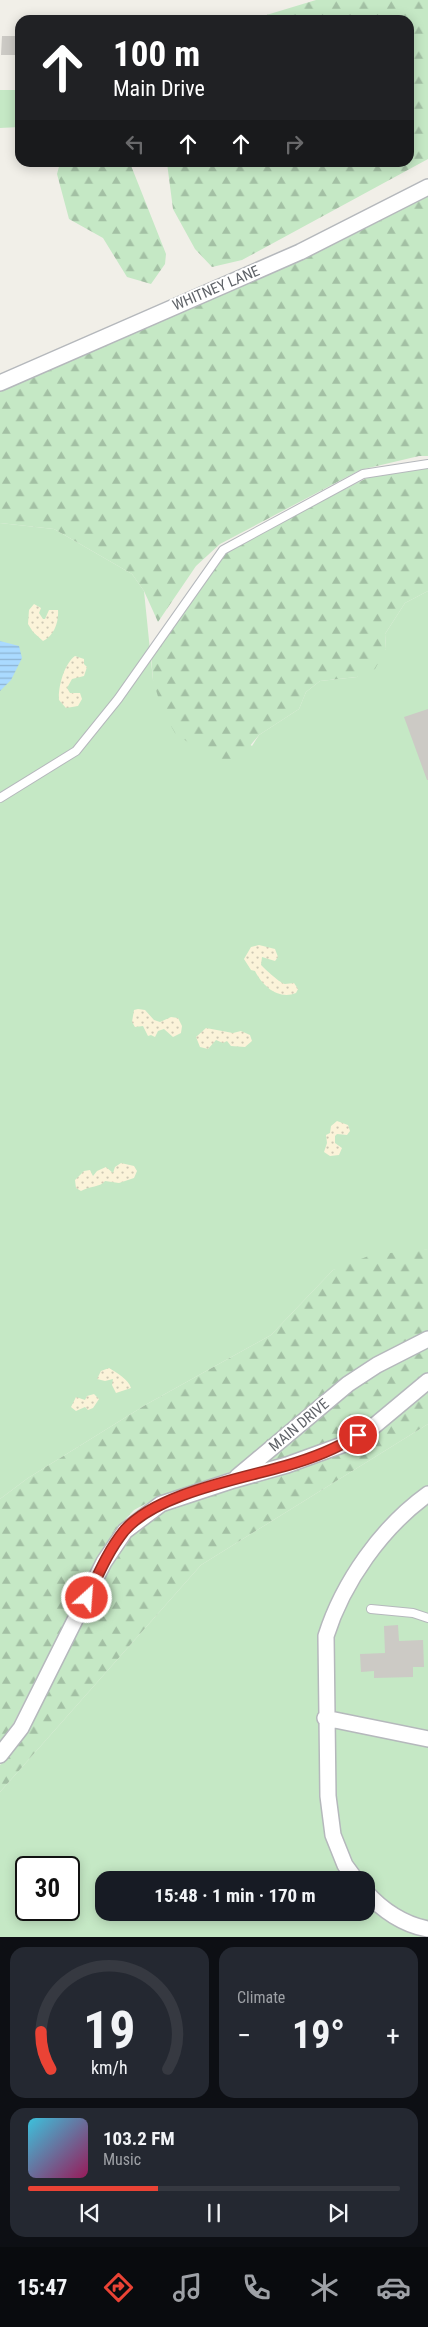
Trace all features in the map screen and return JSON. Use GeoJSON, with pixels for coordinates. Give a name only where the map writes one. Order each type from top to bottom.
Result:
{"type":"FeatureCollection","features":[{"type":"Feature","properties":{"kind":"street","name":"WHITNEY LANE"},"geometry":{"type":"LineString","coordinates":[[0,383],[300,252],[428,187]]}},
{"type":"Feature","properties":{"kind":"street","name":"MAIN DRIVE"},"geometry":{"type":"LineString","coordinates":[[234,1480],[348,1384],[377,1365],[428,1339]]}},
{"type":"Feature","properties":{"kind":"street","name":"MAIN DRIVE"},"geometry":{"type":"LineString","coordinates":[[234,1480],[287,1465],[342,1445],[374,1426],[428,1381]]}},
{"type":"Feature","properties":{"kind":"street"},"geometry":{"type":"LineString","coordinates":[[0,1755],[21,1728],[104,1562],[125,1530],[161,1504],[234,1480]]}},
{"type":"Feature","properties":{"kind":"street"},"geometry":{"type":"LineString","coordinates":[[349,1871],[345,1865],[333,1835],[328,1796],[324,1646],[331,1617],[358,1570],[389,1529],[428,1494]]}},
{"type":"Feature","properties":{"kind":"street"},"geometry":{"type":"LineString","coordinates":[[325,1718],[428,1739]]}},
{"type":"Feature","properties":{"kind":"street"},"geometry":{"type":"LineString","coordinates":[[375,1900],[394,1916],[416,1927],[428,1929]]}},
{"type":"Feature","properties":{"kind":"lane"},"geometry":{"type":"LineString","coordinates":[[0,798],[76,750],[118,699],[223,550],[363,474],[428,464]]}},
{"type":"Feature","properties":{"kind":"lane"},"geometry":{"type":"LineString","coordinates":[[372,1609],[414,1614],[428,1618]]}},
{"type":"Feature","properties":{"kind":"green space"},"geometry":{"type":"Polygon","coordinates":[[[316,0],[428,0],[428,159],[414,167],[414,15],[266,15],[316,0]]]}},
{"type":"Feature","properties":{"kind":"green space"},"geometry":{"type":"Polygon","coordinates":[[[0,90],[15,90],[15,127],[0,128],[0,90]]]}},
{"type":"Feature","properties":{"kind":"green space"},"geometry":{"type":"Polygon","coordinates":[[[59,167],[132,167],[166,254],[165,264],[151,284],[127,277],[103,238],[69,219],[57,174],[59,167]]]}},
{"type":"Feature","properties":{"kind":"green space"},"geometry":{"type":"Polygon","coordinates":[[[168,167],[413,167],[242,260],[212,267],[195,249],[173,209],[168,167]]]}},
{"type":"Feature","properties":{"kind":"green space"},"geometry":{"type":"Polygon","coordinates":[[[428,187],[428,456],[419,456],[360,470],[220,544],[196,566],[158,622],[144,591],[132,574],[54,529],[0,523],[0,383],[428,187]]]}},
{"type":"Feature","properties":{"kind":"green space"},"geometry":{"type":"Polygon","coordinates":[[[428,467],[428,591],[405,603],[385,634],[386,649],[375,669],[357,677],[320,681],[306,692],[299,709],[259,735],[239,759],[223,762],[203,753],[175,733],[162,710],[153,680],[151,655],[223,550],[367,478],[428,467]]]}},
{"type":"Feature","properties":{"kind":"green space"},"geometry":{"type":"Polygon","coordinates":[[[0,523],[54,529],[132,574],[144,591],[153,680],[252,746],[259,735],[299,709],[306,692],[320,681],[357,677],[386,649],[385,634],[405,603],[428,591],[428,1249],[333,1270],[271,1335],[147,1404],[28,1478],[0,1499],[0,523]]]}},
{"type":"Feature","properties":{"kind":"green space"},"geometry":{"type":"Polygon","coordinates":[[[428,1249],[428,1334],[236,1470],[160,1496],[134,1510],[114,1531],[97,1559],[13,1724],[0,1742],[0,1499],[28,1478],[147,1404],[271,1335],[333,1270],[371,1255],[428,1249]]]}},
{"type":"Feature","properties":{"kind":"green space"},"geometry":{"type":"Polygon","coordinates":[[[428,1344],[428,1375],[358,1432],[248,1473],[367,1378],[428,1344]]]}},
{"type":"Feature","properties":{"kind":"green space"},"geometry":{"type":"Polygon","coordinates":[[[428,1388],[428,1424],[201,1565],[0,1792],[0,1765],[28,1729],[109,1568],[127,1537],[145,1522],[163,1512],[290,1469],[428,1388]]]}},
{"type":"Feature","properties":{"kind":"green space"},"geometry":{"type":"Polygon","coordinates":[[[428,1424],[428,1937],[0,1937],[0,1792],[201,1565],[428,1424]]]}},
{"type":"Feature","properties":{"kind":"sand"},"geometry":{"type":"Polygon","coordinates":[[[34,604],[41,608],[39,613],[43,619],[45,619],[49,610],[58,610],[55,628],[50,636],[43,641],[33,632],[28,624],[29,610],[34,604]]]}},
{"type":"Feature","properties":{"kind":"sand"},"geometry":{"type":"Polygon","coordinates":[[[75,656],[84,659],[84,664],[87,667],[84,676],[72,679],[67,688],[70,693],[80,693],[82,699],[78,706],[66,708],[59,700],[62,676],[68,664],[75,656]]]}},
{"type":"Feature","properties":{"kind":"sand"},"geometry":{"type":"Polygon","coordinates":[[[259,945],[275,949],[278,957],[275,961],[262,957],[261,965],[283,983],[294,983],[298,989],[296,993],[284,995],[272,991],[262,982],[255,971],[251,970],[244,959],[251,947],[259,945]]]}},
{"type":"Feature","properties":{"kind":"sand"},"geometry":{"type":"Polygon","coordinates":[[[134,1010],[145,1010],[154,1020],[160,1022],[171,1017],[178,1018],[182,1026],[181,1033],[173,1037],[164,1029],[158,1031],[155,1037],[148,1036],[143,1026],[135,1027],[132,1022],[134,1010]]]}},
{"type":"Feature","properties":{"kind":"sand"},"geometry":{"type":"Polygon","coordinates":[[[206,1028],[233,1033],[241,1031],[250,1035],[252,1041],[245,1047],[231,1046],[227,1041],[223,1043],[216,1040],[208,1049],[200,1047],[196,1037],[206,1028]]]}},
{"type":"Feature","properties":{"kind":"sand"},"geometry":{"type":"Polygon","coordinates":[[[337,1121],[348,1125],[350,1131],[347,1135],[337,1134],[335,1136],[335,1143],[342,1148],[339,1155],[330,1156],[324,1152],[327,1143],[326,1135],[330,1133],[331,1126],[337,1121]]]}},
{"type":"Feature","properties":{"kind":"sand"},"geometry":{"type":"Polygon","coordinates":[[[121,1163],[134,1166],[137,1171],[134,1178],[119,1183],[105,1181],[81,1191],[76,1188],[75,1180],[84,1171],[90,1170],[93,1176],[97,1171],[106,1167],[113,1173],[115,1167],[121,1163]]]}},
{"type":"Feature","properties":{"kind":"sand"},"geometry":{"type":"Polygon","coordinates":[[[109,1368],[125,1379],[131,1388],[116,1393],[112,1385],[113,1379],[105,1381],[97,1379],[101,1371],[109,1368]]]}},
{"type":"Feature","properties":{"kind":"sand"},"geometry":{"type":"Polygon","coordinates":[[[94,1394],[99,1399],[93,1408],[88,1410],[85,1407],[76,1411],[71,1407],[76,1397],[85,1400],[87,1396],[94,1394]]]}},
{"type":"Feature","properties":{"kind":"water"},"geometry":{"type":"Polygon","coordinates":[[[0,641],[19,646],[22,658],[11,680],[0,691],[0,641]]]}},
{"type":"Feature","properties":{"kind":"building"},"geometry":{"type":"Polygon","coordinates":[[[2,36],[15,36],[15,55],[1,55],[2,36]]]}},
{"type":"Feature","properties":{"kind":"building"},"geometry":{"type":"Polygon","coordinates":[[[428,709],[428,780],[427,780],[404,717],[428,709]]]}},
{"type":"Feature","properties":{"kind":"building"},"geometry":{"type":"Polygon","coordinates":[[[398,1625],[399,1641],[423,1640],[424,1667],[413,1667],[413,1677],[374,1678],[374,1671],[361,1672],[360,1654],[385,1653],[384,1626],[398,1625]]]}},
{"type":"Feature","properties":{"kind":"route"},"geometry":{"type":"LineString","coordinates":[[87,1598],[104,1562],[125,1530],[161,1504],[197,1491],[287,1465],[342,1445],[358,1435]]}}]}
